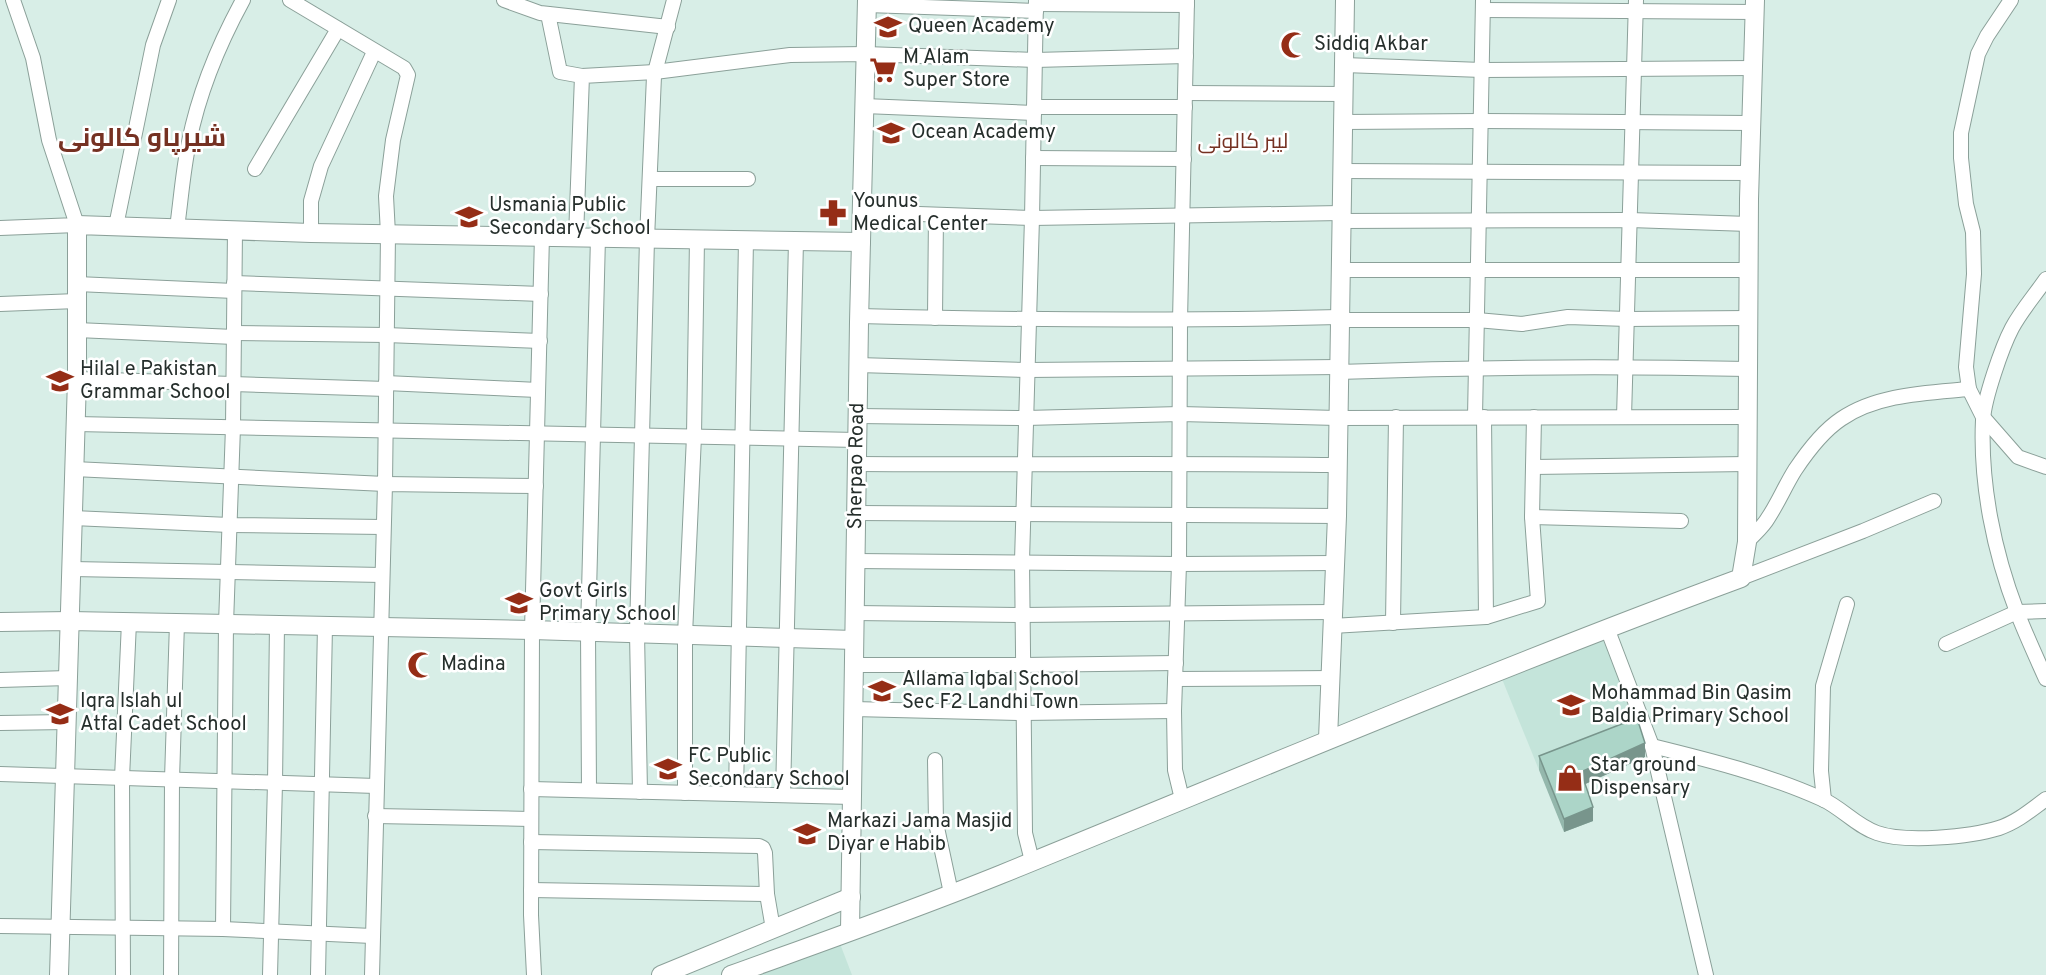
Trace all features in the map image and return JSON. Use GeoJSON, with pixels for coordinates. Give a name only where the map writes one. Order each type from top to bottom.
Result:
{"type":"FeatureCollection","features":[{"type":"Feature","properties":{"kind":"street"},"geometry":{"type":"LineString","coordinates":[[13,0],[33,58],[49,140],[77,225],[76,424],[59,975]]}},
{"type":"Feature","properties":{"kind":"street"},"geometry":{"type":"LineString","coordinates":[[116,226],[153,45],[169,0]]}},
{"type":"Feature","properties":{"kind":"street"},"geometry":{"type":"LineString","coordinates":[[177,228],[189,141],[205,82],[227,29],[243,0]]}},
{"type":"Feature","properties":{"kind":"street"},"geometry":{"type":"LineString","coordinates":[[290,0],[404,68],[408,75],[393,140],[386,196],[388,234],[385,484],[372,975]]}},
{"type":"Feature","properties":{"kind":"street"},"geometry":{"type":"LineString","coordinates":[[504,0],[540,13],[668,27]]}},
{"type":"Feature","properties":{"kind":"street"},"geometry":{"type":"LineString","coordinates":[[640,792],[637,633],[647,238],[655,72],[674,0]]}},
{"type":"Feature","properties":{"kind":"street"},"geometry":{"type":"LineString","coordinates":[[1328,739],[1337,516],[1345,0]]}},
{"type":"Feature","properties":{"kind":"street"},"geometry":{"type":"LineString","coordinates":[[2011,0],[1978,54],[1961,133],[1966,204],[1973,232],[1974,274],[1966,367],[1969,389],[1983,417],[2018,457],[2046,467]]}},
{"type":"Feature","properties":{"kind":"street"},"geometry":{"type":"LineString","coordinates":[[867,2],[1036,5],[1187,2],[1180,321],[1180,515],[1174,711],[1175,770],[1182,800]]}},
{"type":"Feature","properties":{"kind":"street","name":"Sherpao Road"},"geometry":{"type":"LineString","coordinates":[[850,932],[858,364],[867,2]]}},
{"type":"Feature","properties":{"kind":"street"},"geometry":{"type":"LineString","coordinates":[[1032,861],[1025,833],[1022,561],[1036,5]]}},
{"type":"Feature","properties":{"kind":"street"},"geometry":{"type":"LineString","coordinates":[[1486,617],[1476,367],[1483,5],[1755,6],[1749,224],[1747,542],[1741,578]]}},
{"type":"Feature","properties":{"kind":"street"},"geometry":{"type":"LineString","coordinates":[[1624,417],[1636,5]]}},
{"type":"Feature","properties":{"kind":"street"},"geometry":{"type":"LineString","coordinates":[[548,14],[560,72],[582,76],[655,72],[790,55],[866,54],[1035,60],[1186,56]]}},
{"type":"Feature","properties":{"kind":"street"},"geometry":{"type":"LineString","coordinates":[[255,169],[338,29]]}},
{"type":"Feature","properties":{"kind":"street"},"geometry":{"type":"LineString","coordinates":[[311,232],[311,201],[321,166],[374,52]]}},
{"type":"Feature","properties":{"kind":"street"},"geometry":{"type":"LineString","coordinates":[[1344,65],[1482,70],[1753,68]]}},
{"type":"Feature","properties":{"kind":"street"},"geometry":{"type":"LineString","coordinates":[[576,237],[582,76]]}},
{"type":"Feature","properties":{"kind":"street"},"geometry":{"type":"LineString","coordinates":[[864,106],[1034,110],[1185,100],[1344,94]]}},
{"type":"Feature","properties":{"kind":"street"},"geometry":{"type":"LineString","coordinates":[[1343,122],[1751,123]]}},
{"type":"Feature","properties":{"kind":"street"},"geometry":{"type":"LineString","coordinates":[[1033,158],[1184,159]]}},
{"type":"Feature","properties":{"kind":"street"},"geometry":{"type":"LineString","coordinates":[[1342,171],[1750,173]]}},
{"type":"Feature","properties":{"kind":"street"},"geometry":{"type":"LineString","coordinates":[[650,179],[748,179]]}},
{"type":"Feature","properties":{"kind":"street"},"geometry":{"type":"LineString","coordinates":[[862,212],[1032,218],[1183,215],[1630,220],[1749,224]]}},
{"type":"Feature","properties":{"kind":"street"},"geometry":{"type":"LineString","coordinates":[[935,318],[936,214]]}},
{"type":"Feature","properties":{"kind":"street"},"geometry":{"type":"LineString","coordinates":[[0,228],[77,225],[388,234],[861,242]]}},
{"type":"Feature","properties":{"kind":"street"},"geometry":{"type":"LineString","coordinates":[[224,929],[226,624],[233,427],[235,230]]}},
{"type":"Feature","properties":{"kind":"street"},"geometry":{"type":"LineString","coordinates":[[534,975],[531,890],[532,630],[542,236]]}},
{"type":"Feature","properties":{"kind":"street"},"geometry":{"type":"LineString","coordinates":[[589,790],[588,632],[598,237]]}},
{"type":"Feature","properties":{"kind":"street"},"geometry":{"type":"LineString","coordinates":[[685,793],[685,635],[694,436],[698,239]]}},
{"type":"Feature","properties":{"kind":"street"},"geometry":{"type":"LineString","coordinates":[[736,794],[746,240]]}},
{"type":"Feature","properties":{"kind":"street"},"geometry":{"type":"LineString","coordinates":[[783,795],[796,241]]}},
{"type":"Feature","properties":{"kind":"street"},"geometry":{"type":"LineString","coordinates":[[1340,270],[1749,270]]}},
{"type":"Feature","properties":{"kind":"street"},"geometry":{"type":"LineString","coordinates":[[2046,279],[2012,328],[1995,371],[1983,417],[1984,479],[1990,518],[2003,573],[2046,679]]}},
{"type":"Feature","properties":{"kind":"street"},"geometry":{"type":"LineString","coordinates":[[0,304],[77,292],[234,287],[541,294]]}},
{"type":"Feature","properties":{"kind":"street"},"geometry":{"type":"LineString","coordinates":[[859,316],[1180,321],[1477,320],[1522,324],[1568,317],[1748,318]]}},
{"type":"Feature","properties":{"kind":"street"},"geometry":{"type":"LineString","coordinates":[[77,330],[234,335],[386,335],[540,341]]}},
{"type":"Feature","properties":{"kind":"street"},"geometry":{"type":"LineString","coordinates":[[858,364],[1028,370],[1626,366],[1748,369]]}},
{"type":"Feature","properties":{"kind":"street"},"geometry":{"type":"LineString","coordinates":[[77,379],[538,390]]}},
{"type":"Feature","properties":{"kind":"street"},"geometry":{"type":"LineString","coordinates":[[1747,542],[1767,520],[1808,453],[1840,420],[1857,410],[1887,400],[1969,389]]}},
{"type":"Feature","properties":{"kind":"street"},"geometry":{"type":"LineString","coordinates":[[858,417],[1026,418],[1180,414],[1337,418],[1748,417]]}},
{"type":"Feature","properties":{"kind":"street"},"geometry":{"type":"LineString","coordinates":[[1393,623],[1396,417]]}},
{"type":"Feature","properties":{"kind":"street"},"geometry":{"type":"LineString","coordinates":[[855,613],[1022,615],[1178,613],[1393,623],[1486,617],[1538,601],[1532,517],[1534,417]]}},
{"type":"Feature","properties":{"kind":"street"},"geometry":{"type":"LineString","coordinates":[[76,424],[857,440]]}},
{"type":"Feature","properties":{"kind":"street"},"geometry":{"type":"LineString","coordinates":[[857,464],[1336,465]]}},
{"type":"Feature","properties":{"kind":"street"},"geometry":{"type":"LineString","coordinates":[[1533,467],[1747,464]]}},
{"type":"Feature","properties":{"kind":"street"},"geometry":{"type":"LineString","coordinates":[[74,469],[385,484],[536,486]]}},
{"type":"Feature","properties":{"kind":"street"},"geometry":{"type":"LineString","coordinates":[[731,975],[951,893],[1328,739],[1607,628],[1863,531],[1934,501]]}},
{"type":"Feature","properties":{"kind":"street"},"geometry":{"type":"LineString","coordinates":[[856,513],[1337,516]]}},
{"type":"Feature","properties":{"kind":"street"},"geometry":{"type":"LineString","coordinates":[[1532,517],[1681,521]]}},
{"type":"Feature","properties":{"kind":"street"},"geometry":{"type":"LineString","coordinates":[[73,518],[230,525],[383,527]]}},
{"type":"Feature","properties":{"kind":"street"},"geometry":{"type":"LineString","coordinates":[[856,561],[1334,563]]}},
{"type":"Feature","properties":{"kind":"street"},"geometry":{"type":"LineString","coordinates":[[72,569],[382,575]]}},
{"type":"Feature","properties":{"kind":"street"},"geometry":{"type":"LineString","coordinates":[[1824,800],[1820,729],[1823,686],[1833,645],[1847,604]]}},
{"type":"Feature","properties":{"kind":"street"},"geometry":{"type":"LineString","coordinates":[[1946,644],[2017,612],[2046,611]]}},
{"type":"Feature","properties":{"kind":"street"},"geometry":{"type":"LineString","coordinates":[[0,622],[70,621],[532,630],[854,640]]}},
{"type":"Feature","properties":{"kind":"street"},"geometry":{"type":"LineString","coordinates":[[123,975],[122,777],[129,622]]}},
{"type":"Feature","properties":{"kind":"street"},"geometry":{"type":"LineString","coordinates":[[171,975],[172,779],[177,623]]}},
{"type":"Feature","properties":{"kind":"street"},"geometry":{"type":"LineString","coordinates":[[270,975],[277,625]]}},
{"type":"Feature","properties":{"kind":"street"},"geometry":{"type":"LineString","coordinates":[[318,975],[325,626]]}},
{"type":"Feature","properties":{"kind":"street"},"geometry":{"type":"LineString","coordinates":[[1607,628],[1652,746],[1706,975]]}},
{"type":"Feature","properties":{"kind":"street"},"geometry":{"type":"LineString","coordinates":[[854,664],[1176,663]]}},
{"type":"Feature","properties":{"kind":"street"},"geometry":{"type":"LineString","coordinates":[[0,680],[68,678]]}},
{"type":"Feature","properties":{"kind":"street"},"geometry":{"type":"LineString","coordinates":[[1175,679],[1332,678]]}},
{"type":"Feature","properties":{"kind":"street"},"geometry":{"type":"LineString","coordinates":[[853,709],[1023,713],[1174,711]]}},
{"type":"Feature","properties":{"kind":"street"},"geometry":{"type":"LineString","coordinates":[[0,723],[67,722]]}},
{"type":"Feature","properties":{"kind":"street"},"geometry":{"type":"LineString","coordinates":[[1652,746],[1752,773],[1824,800],[1876,833],[1896,837],[1951,837],[2001,827],[2020,818],[2046,799]]}},
{"type":"Feature","properties":{"kind":"street"},"geometry":{"type":"LineString","coordinates":[[934,760],[936,823],[951,893]]}},
{"type":"Feature","properties":{"kind":"street"},"geometry":{"type":"LineString","coordinates":[[0,774],[376,786]]}},
{"type":"Feature","properties":{"kind":"street"},"geometry":{"type":"LineString","coordinates":[[531,789],[852,797]]}},
{"type":"Feature","properties":{"kind":"street"},"geometry":{"type":"LineString","coordinates":[[375,816],[531,819]]}},
{"type":"Feature","properties":{"kind":"street"},"geometry":{"type":"LineString","coordinates":[[531,842],[759,846],[765,853],[767,894],[773,929]]}},
{"type":"Feature","properties":{"kind":"street"},"geometry":{"type":"LineString","coordinates":[[531,890],[767,894]]}},
{"type":"Feature","properties":{"kind":"street"},"geometry":{"type":"LineString","coordinates":[[661,975],[851,897]]}},
{"type":"Feature","properties":{"kind":"street"},"geometry":{"type":"LineString","coordinates":[[0,926],[224,929],[372,936]]}},
{"type":"Feature","properties":{"kind":"shaded area","name":"Mohammad Bin Qasim Baldia Primary School"},"geometry":{"type":"Polygon","coordinates":[[[1603,640],[1640,731],[1539,770],[1502,679],[1603,640]]]}},
{"type":"Feature","properties":{"kind":"shaded area"},"geometry":{"type":"Polygon","coordinates":[[[839,941],[852,975],[753,975],[839,941]]]}},
{"type":"Feature","properties":{"kind":"building","name":"Star ground Dispensary"},"geometry":{"type":"Polygon","coordinates":[[[1637,718],[1645,743],[1581,772],[1593,807],[1564,819],[1539,756],[1637,718]]]}},
{"type":"Feature","properties":{"kind":"place","name":"Queen Academy"},"geometry":{"type":"Point","coordinates":[888,27]}},
{"type":"Feature","properties":{"kind":"place","name":"Siddiq Akbar"},"geometry":{"type":"Point","coordinates":[1294,45]}},
{"type":"Feature","properties":{"kind":"place","name":"M Alam Super Store"},"geometry":{"type":"Point","coordinates":[883,70]}},
{"type":"Feature","properties":{"kind":"place","name":"Ocean Academy"},"geometry":{"type":"Point","coordinates":[891,133]}},
{"type":"Feature","properties":{"kind":"place","name":"Younus Medical Center"},"geometry":{"type":"Point","coordinates":[833,213]}},
{"type":"Feature","properties":{"kind":"place","name":"Usmania Public Secondary School"},"geometry":{"type":"Point","coordinates":[469,217]}},
{"type":"Feature","properties":{"kind":"place","name":"Hilal e Pakistan Grammar School"},"geometry":{"type":"Point","coordinates":[60,381]}},
{"type":"Feature","properties":{"kind":"place","name":"Govt Girls Primary School"},"geometry":{"type":"Point","coordinates":[519,603]}},
{"type":"Feature","properties":{"kind":"place","name":"Madina"},"geometry":{"type":"Point","coordinates":[421,665]}},
{"type":"Feature","properties":{"kind":"place","name":"Allama Iqbal School Sec F2 Landhi Town"},"geometry":{"type":"Point","coordinates":[882,691]}},
{"type":"Feature","properties":{"kind":"place","name":"Mohammad Bin Qasim Baldia Primary School"},"geometry":{"type":"Point","coordinates":[1571,705]}},
{"type":"Feature","properties":{"kind":"place","name":"Iqra Islah ul Atfal Cadet School"},"geometry":{"type":"Point","coordinates":[60,714]}},
{"type":"Feature","properties":{"kind":"place","name":"FC Public Secondary School"},"geometry":{"type":"Point","coordinates":[668,769]}},
{"type":"Feature","properties":{"kind":"place","name":"Star ground Dispensary"},"geometry":{"type":"Point","coordinates":[1570,778]}},
{"type":"Feature","properties":{"kind":"place","name":"Markazi Jama Masjid Diyar e Habib"},"geometry":{"type":"Point","coordinates":[807,834]}},
{"type":"Feature","properties":{"kind":"district","name":"شیرپاو کالونی"},"geometry":{"type":"Point","coordinates":[142,139]}},
{"type":"Feature","properties":{"kind":"district","name":"لیبر کالونی"},"geometry":{"type":"Point","coordinates":[1243,142]}}]}
